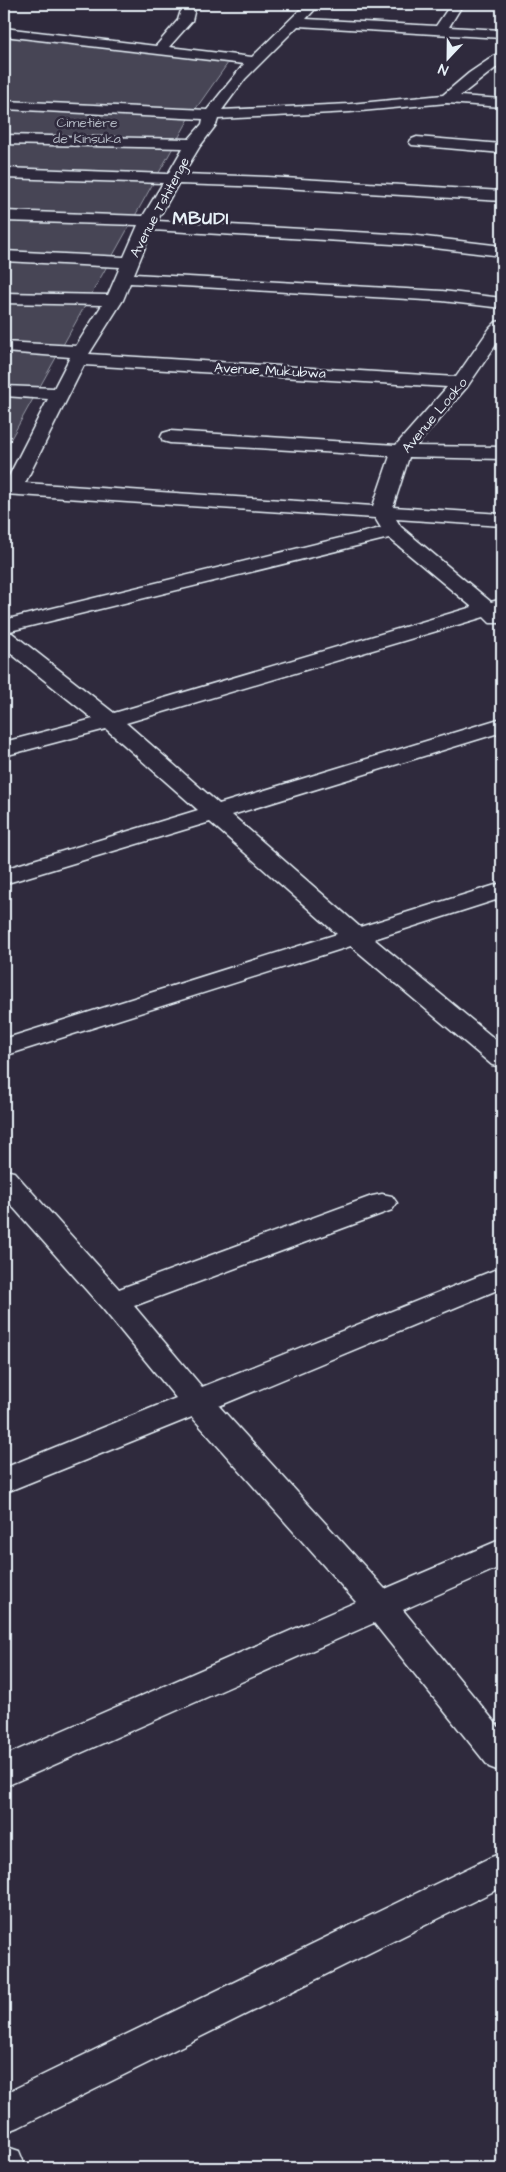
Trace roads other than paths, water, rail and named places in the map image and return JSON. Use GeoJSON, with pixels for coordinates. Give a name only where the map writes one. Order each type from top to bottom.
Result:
{"type":"FeatureCollection","features":[{"type":"Feature","properties":{"kind":"street"},"geometry":{"type":"LineString","coordinates":[[160,49],[186,21],[189,4]]}},
{"type":"Feature","properties":{"kind":"street","name":"Avenue Tshitenge"},"geometry":{"type":"LineString","coordinates":[[8,488],[79,356],[114,300],[147,223],[193,144],[208,125],[211,115],[253,62],[313,4]]}},
{"type":"Feature","properties":{"kind":"street"},"geometry":{"type":"LineString","coordinates":[[440,31],[457,4]]}},
{"type":"Feature","properties":{"kind":"street"},"geometry":{"type":"LineString","coordinates":[[295,22],[502,34]]}},
{"type":"Feature","properties":{"kind":"street"},"geometry":{"type":"LineString","coordinates":[[4,32],[160,49],[253,62]]}},
{"type":"Feature","properties":{"kind":"street"},"geometry":{"type":"LineString","coordinates":[[447,99],[474,76],[502,57]]}},
{"type":"Feature","properties":{"kind":"street"},"geometry":{"type":"LineString","coordinates":[[4,105],[211,115],[350,108],[447,99],[502,103]]}},
{"type":"Feature","properties":{"kind":"street"},"geometry":{"type":"LineString","coordinates":[[4,139],[193,144]]}},
{"type":"Feature","properties":{"kind":"street"},"geometry":{"type":"LineString","coordinates":[[417,142],[502,149]]}},
{"type":"Feature","properties":{"kind":"street"},"geometry":{"type":"LineString","coordinates":[[4,173],[267,182],[502,196]]}},
{"type":"Feature","properties":{"kind":"street"},"geometry":{"type":"LineString","coordinates":[[4,216],[409,240],[502,251]]}},
{"type":"Feature","properties":{"kind":"street"},"geometry":{"type":"LineString","coordinates":[[4,256],[130,262]]}},
{"type":"Feature","properties":{"kind":"street"},"geometry":{"type":"LineString","coordinates":[[123,278],[442,296],[502,303]]}},
{"type":"Feature","properties":{"kind":"street"},"geometry":{"type":"LineString","coordinates":[[4,298],[114,300]]}},
{"type":"Feature","properties":{"kind":"street","name":"Avenue Looko"},"geometry":{"type":"LineString","coordinates":[[381,512],[401,451],[462,383],[502,326]]}},
{"type":"Feature","properties":{"kind":"street","name":"Avenue Mukubwa"},"geometry":{"type":"LineString","coordinates":[[4,347],[79,356],[462,383]]}},
{"type":"Feature","properties":{"kind":"street"},"geometry":{"type":"LineString","coordinates":[[4,391],[60,394]]}},
{"type":"Feature","properties":{"kind":"street"},"geometry":{"type":"LineString","coordinates":[[170,438],[401,451],[502,453]]}},
{"type":"Feature","properties":{"kind":"street"},"geometry":{"type":"LineString","coordinates":[[8,488],[502,520]]}},
{"type":"Feature","properties":{"kind":"street"},"geometry":{"type":"LineString","coordinates":[[381,512],[393,531],[497,612]]}},
{"type":"Feature","properties":{"kind":"street"},"geometry":{"type":"LineString","coordinates":[[4,626],[393,531]]}},
{"type":"Feature","properties":{"kind":"street"},"geometry":{"type":"LineString","coordinates":[[4,749],[497,612]]}},
{"type":"Feature","properties":{"kind":"street"},"geometry":{"type":"LineString","coordinates":[[4,638],[110,721],[216,812],[355,936],[502,1059]]}},
{"type":"Feature","properties":{"kind":"street"},"geometry":{"type":"LineString","coordinates":[[4,877],[502,726]]}},
{"type":"Feature","properties":{"kind":"street"},"geometry":{"type":"LineString","coordinates":[[4,1048],[502,890]]}},
{"type":"Feature","properties":{"kind":"street"},"geometry":{"type":"LineString","coordinates":[[4,1179],[114,1302],[196,1401],[380,1606],[502,1757]]}},
{"type":"Feature","properties":{"kind":"street"},"geometry":{"type":"LineString","coordinates":[[114,1302],[382,1203]]}},
{"type":"Feature","properties":{"kind":"street"},"geometry":{"type":"LineString","coordinates":[[4,1480],[502,1277]]}},
{"type":"Feature","properties":{"kind":"street"},"geometry":{"type":"LineString","coordinates":[[4,1772],[502,1552]]}},
{"type":"Feature","properties":{"kind":"street"},"geometry":{"type":"LineString","coordinates":[[4,2114],[502,1869]]}},
{"type":"Feature","properties":{"kind":"district","name":"MBUDI"},"geometry":{"type":"Point","coordinates":[201,218]}},
{"type":"Feature","properties":{"kind":"park label","name":"Cimetière de Kinsuka"},"geometry":{"type":"Point","coordinates":[87,130]}}]}
